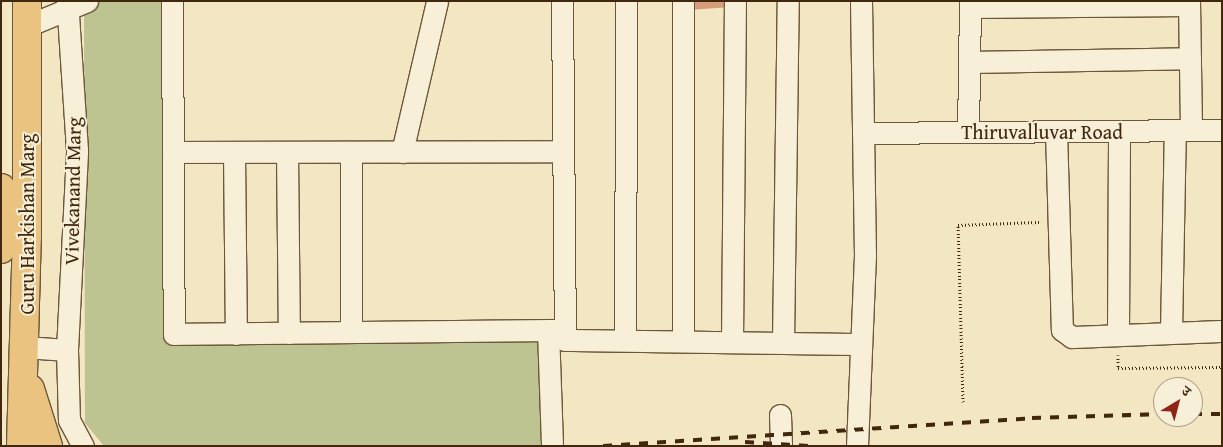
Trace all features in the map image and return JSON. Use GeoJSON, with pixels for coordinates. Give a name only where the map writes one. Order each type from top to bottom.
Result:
{"type":"FeatureCollection","features":[{"type":"Feature","properties":{"kind":"main road","name":"Guru Harkishan Marg"},"geometry":{"type":"LineString","coordinates":[[21,446],[25,359],[27,13]]}},
{"type":"Feature","properties":{"kind":"main road","name":"Guru Harkishan Marg"},"geometry":{"type":"LineString","coordinates":[[1,188],[1,249]]}},
{"type":"Feature","properties":{"kind":"main road"},"geometry":{"type":"LineString","coordinates":[[25,359],[48,446]]}},
{"type":"Feature","properties":{"kind":"street"},"geometry":{"type":"LineString","coordinates":[[172,1],[174,334],[557,330]]}},
{"type":"Feature","properties":{"kind":"street"},"geometry":{"type":"LineString","coordinates":[[402,152],[438,1]]}},
{"type":"Feature","properties":{"kind":"street"},"geometry":{"type":"LineString","coordinates":[[552,446],[564,151],[562,1]]}},
{"type":"Feature","properties":{"kind":"street"},"geometry":{"type":"LineString","coordinates":[[625,340],[626,1]]}},
{"type":"Feature","properties":{"kind":"street"},"geometry":{"type":"LineString","coordinates":[[682,341],[683,1]]}},
{"type":"Feature","properties":{"kind":"street"},"geometry":{"type":"LineString","coordinates":[[732,342],[735,1]]}},
{"type":"Feature","properties":{"kind":"street"},"geometry":{"type":"LineString","coordinates":[[783,342],[788,1]]}},
{"type":"Feature","properties":{"kind":"street"},"geometry":{"type":"LineString","coordinates":[[857,446],[865,256],[861,1]]}},
{"type":"Feature","properties":{"kind":"street"},"geometry":{"type":"LineString","coordinates":[[968,132],[970,4],[1189,3],[1190,58],[1183,130],[1171,332]]}},
{"type":"Feature","properties":{"kind":"street"},"geometry":{"type":"LineString","coordinates":[[27,13],[74,4]]}},
{"type":"Feature","properties":{"kind":"street","name":"Vivekanand Marg"},"geometry":{"type":"LineString","coordinates":[[74,4],[77,150],[66,350],[69,420],[83,446]]}},
{"type":"Feature","properties":{"kind":"street"},"geometry":{"type":"LineString","coordinates":[[969,62],[1190,58]]}},
{"type":"Feature","properties":{"kind":"street","name":"Thiruvalluvar Road"},"geometry":{"type":"LineString","coordinates":[[863,133],[1222,130]]}},
{"type":"Feature","properties":{"kind":"street"},"geometry":{"type":"LineString","coordinates":[[1056,131],[1057,221],[1062,330],[1072,337],[1118,332],[1222,331]]}},
{"type":"Feature","properties":{"kind":"street"},"geometry":{"type":"LineString","coordinates":[[1118,332],[1119,131]]}},
{"type":"Feature","properties":{"kind":"street"},"geometry":{"type":"LineString","coordinates":[[173,152],[564,151]]}},
{"type":"Feature","properties":{"kind":"street"},"geometry":{"type":"LineString","coordinates":[[234,152],[236,334]]}},
{"type":"Feature","properties":{"kind":"street"},"geometry":{"type":"LineString","coordinates":[[288,152],[289,333]]}},
{"type":"Feature","properties":{"kind":"street"},"geometry":{"type":"LineString","coordinates":[[351,152],[351,332]]}},
{"type":"Feature","properties":{"kind":"street"},"geometry":{"type":"LineString","coordinates":[[557,330],[565,340],[861,344]]}},
{"type":"Feature","properties":{"kind":"street"},"geometry":{"type":"LineString","coordinates":[[25,359],[66,350]]}},
{"type":"Feature","properties":{"kind":"street"},"geometry":{"type":"LineString","coordinates":[[780,415],[782,446]]}},
{"type":"Feature","properties":{"kind":"path"},"geometry":{"type":"LineString","coordinates":[[963,402],[958,225],[1057,221]]}},
{"type":"Feature","properties":{"kind":"path"},"geometry":{"type":"LineString","coordinates":[[1118,332],[1118,368],[1222,367]]}},
{"type":"Feature","properties":{"kind":"green space"},"geometry":{"type":"Polygon","coordinates":[[[84,1],[165,1],[168,340],[539,342],[545,446],[104,446],[85,423],[84,1]]]}},
{"type":"Feature","properties":{"kind":"building"},"geometry":{"type":"Polygon","coordinates":[[[689,1],[731,1],[731,7],[689,10],[689,1]]]}},
{"type":"Feature","properties":{"kind":"railway"},"geometry":{"type":"LineString","coordinates":[[603,446],[1032,418],[1153,414]]}},
{"type":"Feature","properties":{"kind":"railway"},"geometry":{"type":"LineString","coordinates":[[1203,414],[1222,414]]}},
{"type":"Feature","properties":{"kind":"railway"},"geometry":{"type":"LineString","coordinates":[[745,442],[809,446]]}}]}
